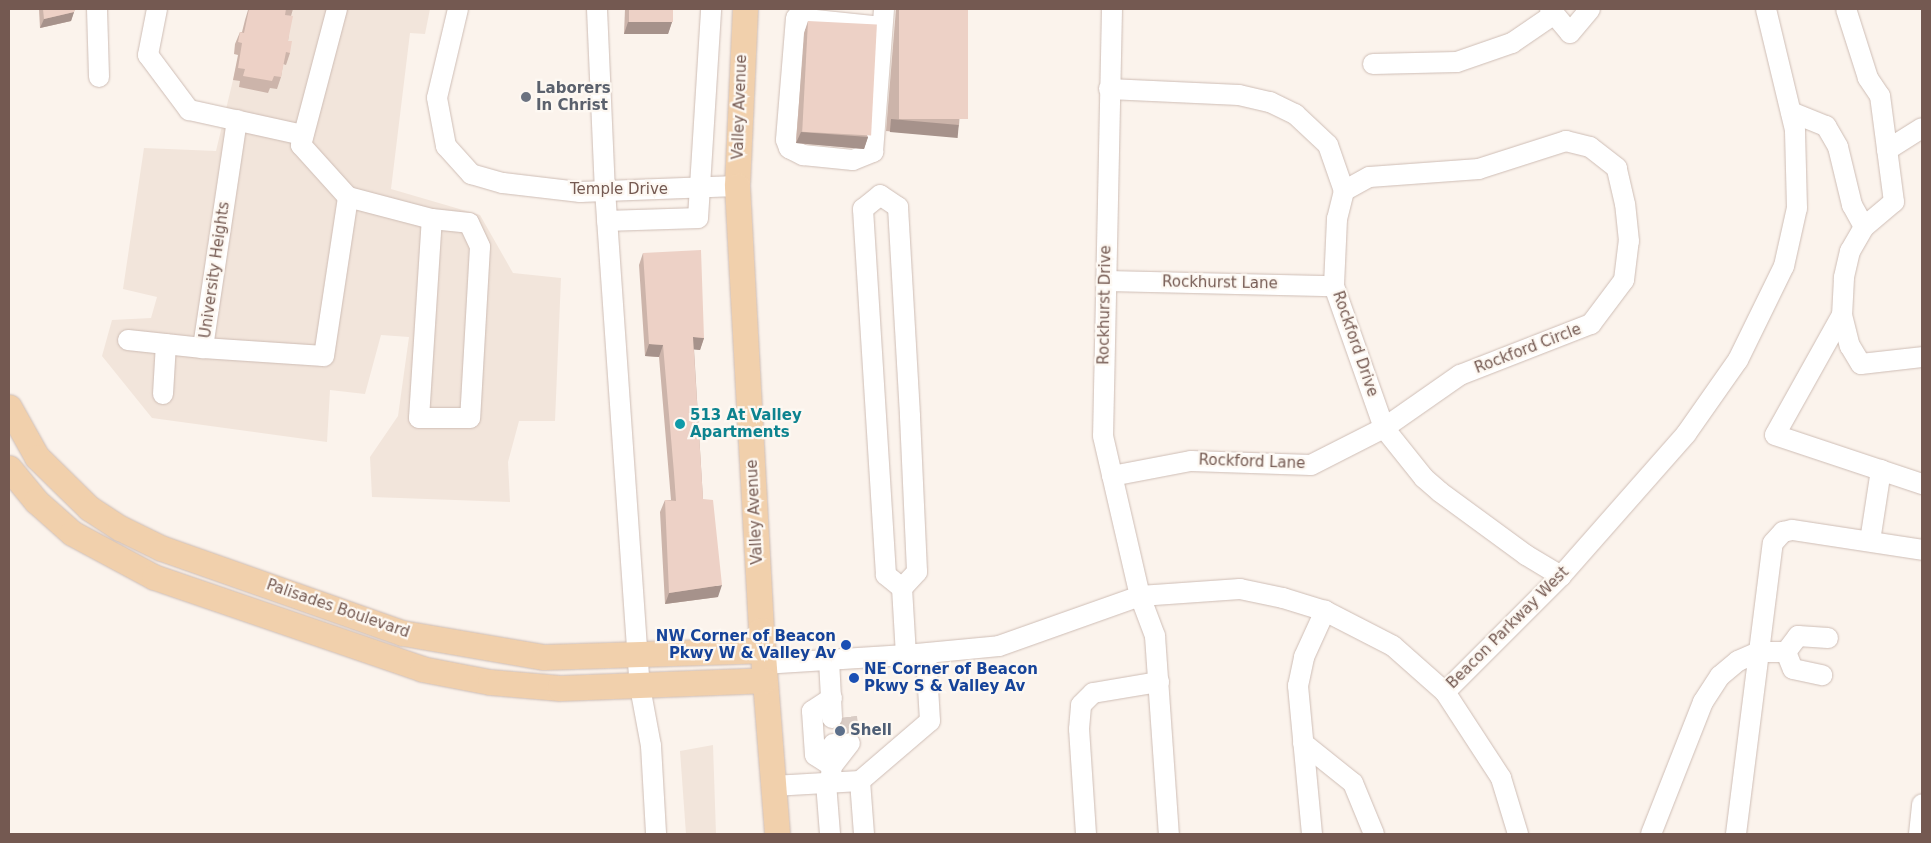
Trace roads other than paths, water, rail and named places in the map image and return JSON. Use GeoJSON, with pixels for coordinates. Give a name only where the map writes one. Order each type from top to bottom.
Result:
{"type":"FeatureCollection","features":[{"type":"Feature","properties":{"kind":"main road","name":"Valley Avenue"},"geometry":{"type":"LineString","coordinates":[[745,9],[737,186],[763,665],[777,834]]}},
{"type":"Feature","properties":{"kind":"main road","name":"Palisades Boulevard"},"geometry":{"type":"LineString","coordinates":[[9,407],[37,457],[90,508],[120,528],[161,548],[403,633],[544,657],[638,655],[763,665]]}},
{"type":"Feature","properties":{"kind":"main road","name":"Palisades Boulevard"},"geometry":{"type":"LineString","coordinates":[[9,468],[36,501],[72,533],[154,577],[352,647],[422,669],[490,682],[560,688],[640,686],[763,665]]}},
{"type":"Feature","properties":{"kind":"street"},"geometry":{"type":"LineString","coordinates":[[97,9],[99,77]]}},
{"type":"Feature","properties":{"kind":"street"},"geometry":{"type":"LineString","coordinates":[[157,9],[148,55],[188,110],[303,135]]}},
{"type":"Feature","properties":{"kind":"street"},"geometry":{"type":"LineString","coordinates":[[337,9],[301,145],[348,197],[432,219],[469,223],[480,247],[470,418],[419,418],[432,219]]}},
{"type":"Feature","properties":{"kind":"street","name":"Temple Drive"},"geometry":{"type":"LineString","coordinates":[[458,9],[437,98],[446,146],[459,164],[471,174],[503,183],[580,192],[700,189],[737,186]]}},
{"type":"Feature","properties":{"kind":"street"},"geometry":{"type":"LineString","coordinates":[[597,9],[604,190],[640,686],[650,746],[656,834]]}},
{"type":"Feature","properties":{"kind":"street"},"geometry":{"type":"LineString","coordinates":[[607,221],[698,218],[711,9]]}},
{"type":"Feature","properties":{"kind":"street","name":"Rockhurst Drive"},"geometry":{"type":"LineString","coordinates":[[1112,9],[1103,436],[1140,596],[1154,636],[1159,682],[1169,834]]}},
{"type":"Feature","properties":{"kind":"street"},"geometry":{"type":"LineString","coordinates":[[1373,64],[1457,62],[1512,43],[1551,12],[1570,33],[1590,9]]}},
{"type":"Feature","properties":{"kind":"street","name":"Beacon Parkway West"},"geometry":{"type":"LineString","coordinates":[[763,665],[999,646],[1140,596],[1240,589],[1325,611],[1393,646],[1445,692],[1561,576],[1686,434],[1738,360],[1784,266],[1797,208],[1795,130],[1766,9]]}},
{"type":"Feature","properties":{"kind":"street"},"geometry":{"type":"LineString","coordinates":[[1846,9],[1868,78],[1880,96],[1894,202],[1864,227],[1850,252],[1842,315],[1776,435],[1922,484]]}},
{"type":"Feature","properties":{"kind":"street"},"geometry":{"type":"LineString","coordinates":[[796,18],[883,18],[873,152],[853,160],[803,155],[789,148],[786,140],[796,18]]}},
{"type":"Feature","properties":{"kind":"street"},"geometry":{"type":"LineString","coordinates":[[1109,89],[1239,95],[1270,102],[1296,114],[1328,145],[1344,191]]}},
{"type":"Feature","properties":{"kind":"street"},"geometry":{"type":"LineString","coordinates":[[1791,112],[1826,126],[1838,147],[1852,204],[1864,227]]}},
{"type":"Feature","properties":{"kind":"street","name":"University Heights"},"geometry":{"type":"LineString","coordinates":[[237,120],[203,348],[324,356],[348,197]]}},
{"type":"Feature","properties":{"kind":"street"},"geometry":{"type":"LineString","coordinates":[[1887,150],[1922,128]]}},
{"type":"Feature","properties":{"kind":"street","name":"Rockford Circle"},"geometry":{"type":"LineString","coordinates":[[1344,191],[1369,177],[1479,169],[1566,141],[1590,147],[1617,168],[1625,204],[1629,241],[1624,280],[1591,324],[1460,375],[1384,428]]}},
{"type":"Feature","properties":{"kind":"street","name":"Rockford Drive"},"geometry":{"type":"LineString","coordinates":[[1344,191],[1337,219],[1334,286],[1384,428],[1424,478],[1440,492],[1526,555],[1561,576]]}},
{"type":"Feature","properties":{"kind":"street"},"geometry":{"type":"LineString","coordinates":[[773,786],[829,777],[860,781],[930,721],[902,588],[886,575],[863,208],[880,195],[898,207],[917,572],[902,588]]}},
{"type":"Feature","properties":{"kind":"street","name":"Rockhurst Lane"},"geometry":{"type":"LineString","coordinates":[[1106,281],[1334,286]]}},
{"type":"Feature","properties":{"kind":"street"},"geometry":{"type":"LineString","coordinates":[[1842,315],[1850,346],[1861,364],[1922,357]]}},
{"type":"Feature","properties":{"kind":"street"},"geometry":{"type":"LineString","coordinates":[[128,340],[203,348]]}},
{"type":"Feature","properties":{"kind":"street"},"geometry":{"type":"LineString","coordinates":[[163,394],[166,344]]}},
{"type":"Feature","properties":{"kind":"street","name":"Rockford Lane"},"geometry":{"type":"LineString","coordinates":[[1112,476],[1191,461],[1312,465],[1384,428]]}},
{"type":"Feature","properties":{"kind":"street"},"geometry":{"type":"LineString","coordinates":[[1870,541],[1881,470]]}},
{"type":"Feature","properties":{"kind":"street"},"geometry":{"type":"LineString","coordinates":[[1736,834],[1773,543],[1783,532],[1792,530],[1922,550]]}},
{"type":"Feature","properties":{"kind":"street"},"geometry":{"type":"LineString","coordinates":[[1312,834],[1298,686],[1304,657],[1325,611]]}},
{"type":"Feature","properties":{"kind":"street"},"geometry":{"type":"LineString","coordinates":[[1786,652],[1798,636],[1828,638]]}},
{"type":"Feature","properties":{"kind":"street"},"geometry":{"type":"LineString","coordinates":[[1651,834],[1703,702],[1720,676],[1738,661],[1758,652],[1786,652]]}},
{"type":"Feature","properties":{"kind":"street"},"geometry":{"type":"LineString","coordinates":[[1786,652],[1793,669],[1822,674]]}},
{"type":"Feature","properties":{"kind":"street"},"geometry":{"type":"LineString","coordinates":[[829,660],[837,711],[812,711],[814,755],[829,777]]}},
{"type":"Feature","properties":{"kind":"street"},"geometry":{"type":"LineString","coordinates":[[1086,834],[1079,729],[1081,705],[1093,693],[1159,682]]}},
{"type":"Feature","properties":{"kind":"street"},"geometry":{"type":"LineString","coordinates":[[1445,692],[1501,778],[1518,834]]}},
{"type":"Feature","properties":{"kind":"street"},"geometry":{"type":"LineString","coordinates":[[1303,743],[1353,783],[1374,834]]}},
{"type":"Feature","properties":{"kind":"street"},"geometry":{"type":"LineString","coordinates":[[830,834],[829,777],[842,744]]}},
{"type":"Feature","properties":{"kind":"street"},"geometry":{"type":"LineString","coordinates":[[860,781],[864,834]]}},
{"type":"Feature","properties":{"kind":"street"},"geometry":{"type":"LineString","coordinates":[[1919,834],[1922,804]]}},
{"type":"Feature","properties":{"kind":"tunnel"},"geometry":{"type":"LineString","coordinates":[[847,717],[850,743]]}},
{"type":"Feature","properties":{"kind":"place","name":"Laborers In Christ"},"geometry":{"type":"Point","coordinates":[526,97]}},
{"type":"Feature","properties":{"kind":"place","name":"513 At Valley Apartments"},"geometry":{"type":"Point","coordinates":[680,424]}},
{"type":"Feature","properties":{"kind":"place","name":"NW Corner of Beacon Pkwy W & Valley Av"},"geometry":{"type":"Point","coordinates":[846,645]}},
{"type":"Feature","properties":{"kind":"place","name":"NE Corner of Beacon Pkwy S & Valley Av"},"geometry":{"type":"Point","coordinates":[854,678]}},
{"type":"Feature","properties":{"kind":"place","name":"Shell"},"geometry":{"type":"Point","coordinates":[840,731]}}]}
